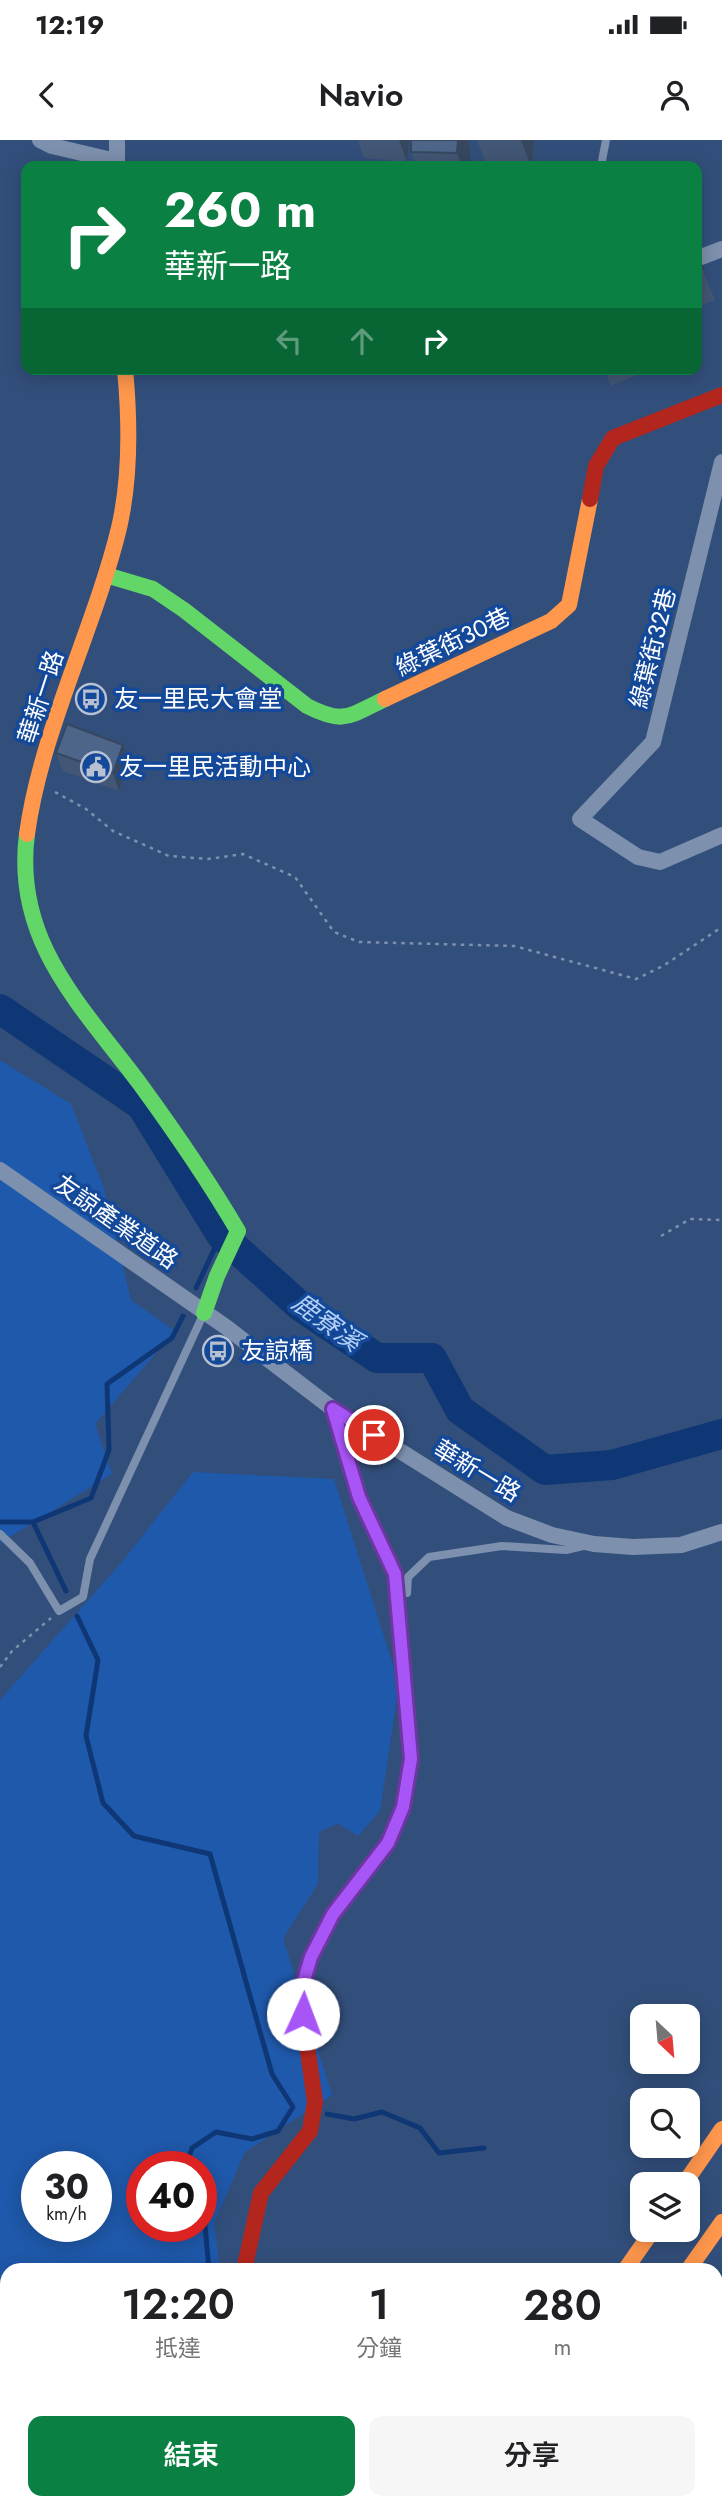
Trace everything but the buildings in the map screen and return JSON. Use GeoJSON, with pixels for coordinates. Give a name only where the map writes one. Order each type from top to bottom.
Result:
{"type":"FeatureCollection","features":[{"type":"Feature","properties":{"kind":"main road","name":"華新一路"},"geometry":{"type":"LineString","coordinates":[[125,375],[127,489],[106,575],[37,782],[29,813],[25,880],[36,930],[56,970],[190,1153],[238,1231],[217,1276],[204,1313]]}},
{"type":"Feature","properties":{"kind":"main road","name":"綠葉街30巷"},"geometry":{"type":"LineString","coordinates":[[106,575],[153,589],[307,706],[330,718],[349,716],[551,621],[569,605],[596,466],[613,438],[722,395]]}},
{"type":"Feature","properties":{"kind":"main road"},"geometry":{"type":"LineString","coordinates":[[246,2263],[261,2193],[310,2131],[315,2102],[300,1994],[311,1957],[333,1914],[388,1843],[403,1807],[411,1759],[395,1574],[359,1497],[333,1409]]}},
{"type":"Feature","properties":{"kind":"main road"},"geometry":{"type":"LineString","coordinates":[[692,2172],[722,2129]]}},
{"type":"Feature","properties":{"kind":"main road"},"geometry":{"type":"LineString","coordinates":[[693,2263],[722,2222]]}},
{"type":"Feature","properties":{"kind":"main road"},"geometry":{"type":"LineString","coordinates":[[630,2263],[645,2242]]}},
{"type":"Feature","properties":{"kind":"street"},"geometry":{"type":"LineString","coordinates":[[40,140],[52,146],[108,161]]}},
{"type":"Feature","properties":{"kind":"street"},"geometry":{"type":"LineString","coordinates":[[116,161],[117,140]]}},
{"type":"Feature","properties":{"kind":"street"},"geometry":{"type":"LineString","coordinates":[[702,257],[722,249]]}},
{"type":"Feature","properties":{"kind":"street","name":"綠葉街32巷"},"geometry":{"type":"LineString","coordinates":[[722,462],[653,742],[580,819],[638,857],[660,862],[722,835]]}},
{"type":"Feature","properties":{"kind":"street","name":"友諒產業道路"},"geometry":{"type":"LineString","coordinates":[[0,1170],[204,1313]]}},
{"type":"Feature","properties":{"kind":"street","name":"華新一路"},"geometry":{"type":"LineString","coordinates":[[204,1313],[226,1326],[333,1409],[508,1518],[552,1535],[594,1544],[633,1547],[681,1545],[722,1532]]}},
{"type":"Feature","properties":{"kind":"lane"},"geometry":{"type":"LineString","coordinates":[[602,161],[606,140]]}},
{"type":"Feature","properties":{"kind":"lane"},"geometry":{"type":"LineString","coordinates":[[0,1535],[30,1563],[59,1611],[83,1597],[90,1559],[204,1313]]}},
{"type":"Feature","properties":{"kind":"lane"},"geometry":{"type":"LineString","coordinates":[[401,1666],[408,1577],[429,1557],[502,1546],[566,1550],[594,1544]]}},
{"type":"Feature","properties":{"kind":"path"},"geometry":{"type":"LineString","coordinates":[[37,782],[86,809],[113,831],[169,856],[208,859],[243,854],[295,877],[334,932],[359,942],[514,946],[636,979],[663,966],[722,927]]}},
{"type":"Feature","properties":{"kind":"path"},"geometry":{"type":"LineString","coordinates":[[661,1236],[690,1219],[722,1220]]}},
{"type":"Feature","properties":{"kind":"path"},"geometry":{"type":"LineString","coordinates":[[0,1667],[12,1651],[59,1611]]}},
{"type":"Feature","properties":{"kind":"shaded area"},"geometry":{"type":"Polygon","coordinates":[[[0,1060],[71,1104],[103,1186],[131,1300],[175,1331],[95,1424],[112,1474],[0,1543],[0,1060]]]}},
{"type":"Feature","properties":{"kind":"shaded area"},"geometry":{"type":"Polygon","coordinates":[[[193,1472],[334,1479],[399,1684],[380,1811],[358,1836],[338,1823],[319,1832],[318,1884],[283,1938],[332,2095],[245,2152],[217,2216],[217,2151],[126,2151],[126,2242],[216,2242],[219,2263],[0,2263],[0,1700],[121,1563],[193,1472]]]}},
{"type":"Feature","properties":{"kind":"waterway","name":"鹿寮溪"},"geometry":{"type":"LineString","coordinates":[[0,1009],[141,1105],[221,1235],[300,1306],[377,1358],[432,1358],[460,1410],[545,1470],[612,1465],[722,1434]]}},
{"type":"Feature","properties":{"kind":"waterway"},"geometry":{"type":"LineString","coordinates":[[196,1288],[221,1235]]}},
{"type":"Feature","properties":{"kind":"waterway"},"geometry":{"type":"LineString","coordinates":[[66,1591],[33,1522],[91,1498],[109,1450],[107,1384],[172,1338],[183,1316]]}},
{"type":"Feature","properties":{"kind":"waterway"},"geometry":{"type":"LineString","coordinates":[[0,1522],[33,1522]]}},
{"type":"Feature","properties":{"kind":"waterway"},"geometry":{"type":"LineString","coordinates":[[77,1616],[98,1660],[86,1736],[103,1803],[134,1836],[210,1854],[272,2074],[293,2107],[278,2131],[252,2139],[216,2132],[191,2151]]}},
{"type":"Feature","properties":{"kind":"waterway"},"geometry":{"type":"LineString","coordinates":[[327,2114],[354,2119],[382,2112],[420,2128],[439,2153],[484,2148]]}},
{"type":"Feature","properties":{"kind":"waterway"},"geometry":{"type":"LineString","coordinates":[[207,2242],[208,2263]]}},
{"type":"Feature","properties":{"kind":"traffic: fast"},"geometry":{"type":"LineString","coordinates":[[106,575],[153,589],[307,706],[319,712],[338,717],[346,716],[385,699]]}},
{"type":"Feature","properties":{"kind":"traffic: fast"},"geometry":{"type":"LineString","coordinates":[[27,834],[25,872],[30,907],[56,970],[178,1138],[238,1231],[217,1276],[204,1313]]}},
{"type":"Feature","properties":{"kind":"traffic: fast"},"geometry":{"type":"LineString","coordinates":[[333,1409],[359,1497],[369,1517]]}},
{"type":"Feature","properties":{"kind":"traffic: slow"},"geometry":{"type":"LineString","coordinates":[[27,834],[44,757],[119,528],[126,489],[128,449],[125,375]]}},
{"type":"Feature","properties":{"kind":"traffic: slow"},"geometry":{"type":"LineString","coordinates":[[385,699],[551,621],[569,605],[590,499]]}},
{"type":"Feature","properties":{"kind":"traffic: slow"},"geometry":{"type":"LineString","coordinates":[[354,1887],[388,1843],[403,1807],[411,1759],[395,1574],[369,1517]]}},
{"type":"Feature","properties":{"kind":"traffic: slow"},"geometry":{"type":"LineString","coordinates":[[692,2172],[722,2129]]}},
{"type":"Feature","properties":{"kind":"traffic: slow"},"geometry":{"type":"LineString","coordinates":[[693,2263],[722,2222]]}},
{"type":"Feature","properties":{"kind":"traffic: slow"},"geometry":{"type":"LineString","coordinates":[[630,2263],[645,2242]]}},
{"type":"Feature","properties":{"kind":"traffic: jam"},"geometry":{"type":"LineString","coordinates":[[590,499],[596,466],[613,438],[722,395]]}},
{"type":"Feature","properties":{"kind":"traffic: jam"},"geometry":{"type":"LineString","coordinates":[[246,2263],[261,2193],[310,2131],[315,2102],[300,1995],[311,1957],[333,1914],[354,1887]]}},
{"type":"Feature","properties":{"kind":"place","name":"友一里民大會堂"},"geometry":{"type":"Point","coordinates":[91,699]}},
{"type":"Feature","properties":{"kind":"place","name":"友一里民活動中心"},"geometry":{"type":"Point","coordinates":[96,767]}},
{"type":"Feature","properties":{"kind":"place","name":"友諒橋"},"geometry":{"type":"Point","coordinates":[218,1351]}},
{"type":"Feature","properties":{"kind":"route"},"geometry":{"type":"LineString","coordinates":[[303,2014],[300,1994],[311,1957],[333,1914],[388,1843],[403,1807],[411,1759],[395,1574],[359,1497],[333,1409],[374,1435]]}}]}
